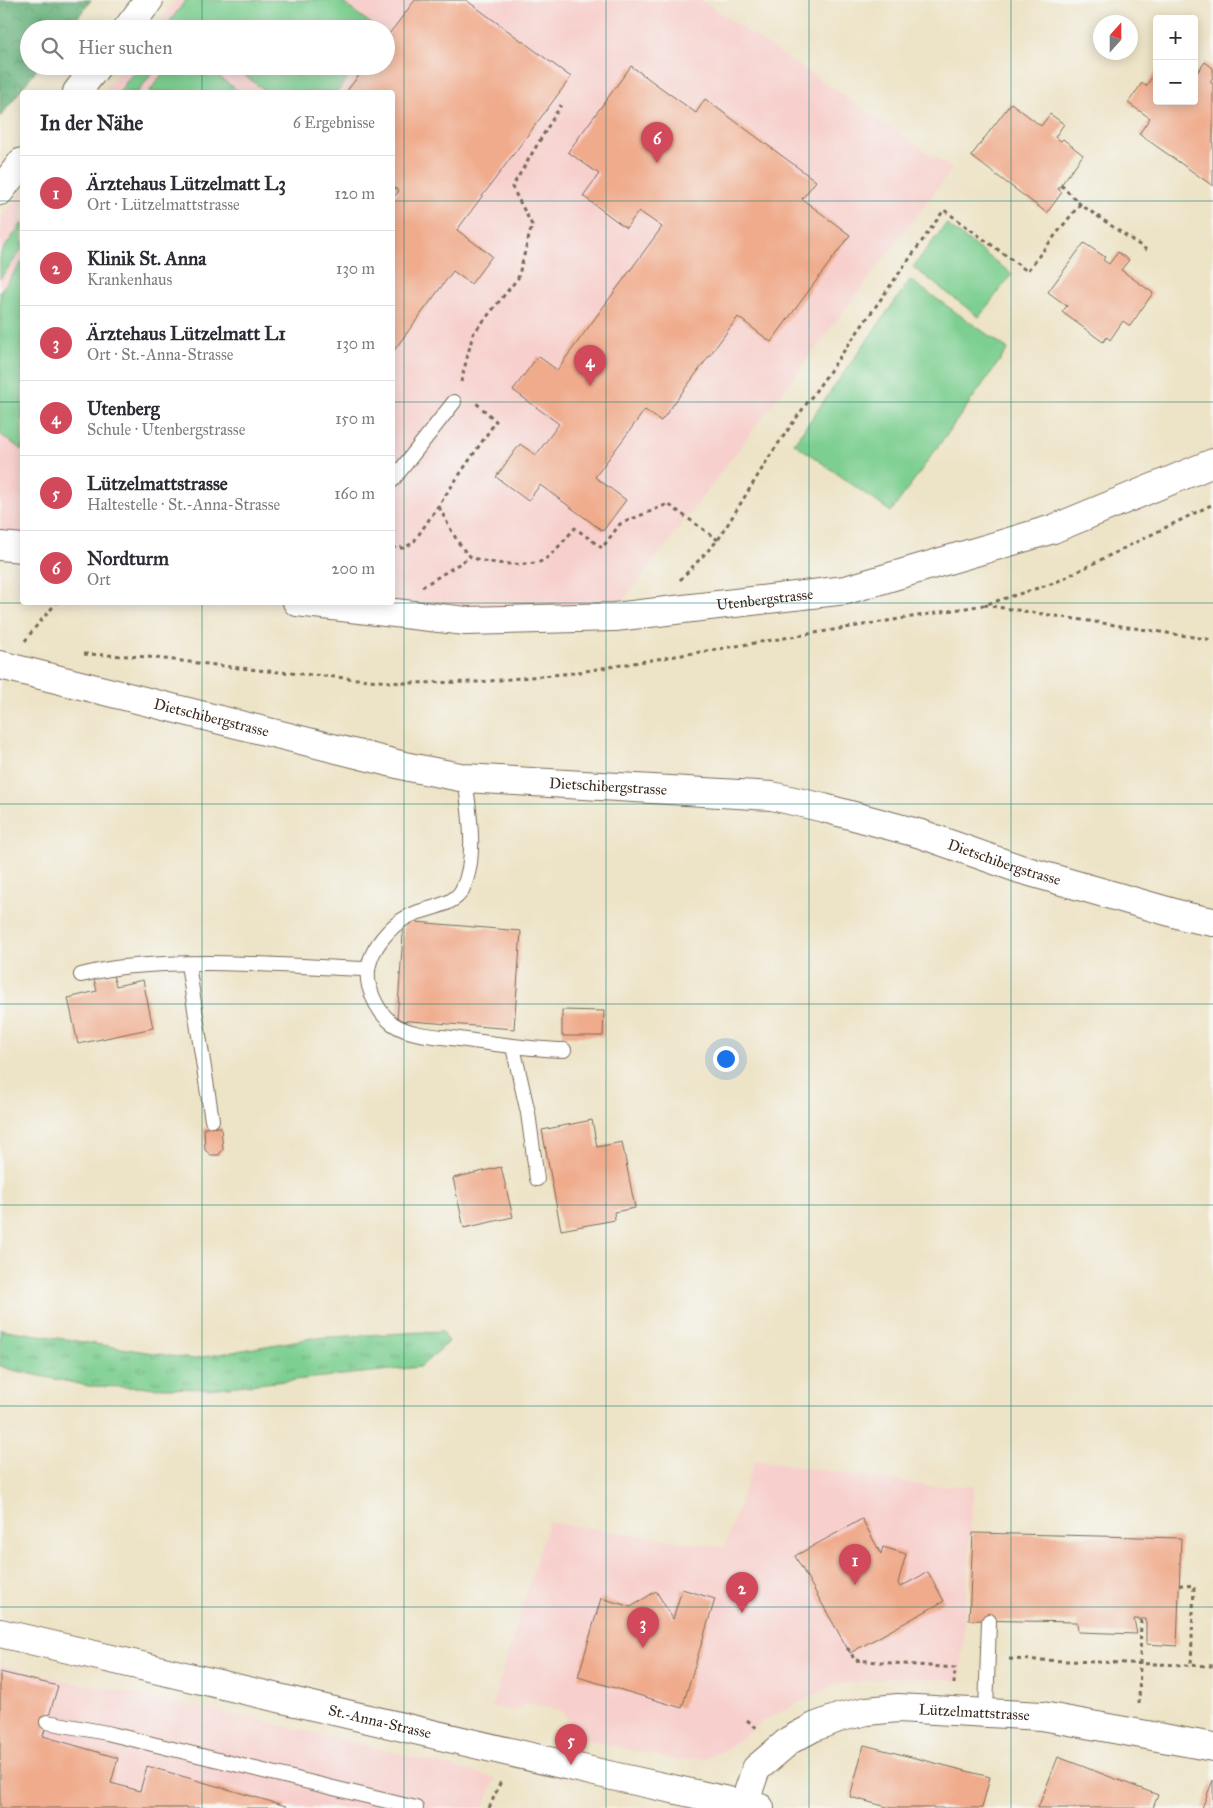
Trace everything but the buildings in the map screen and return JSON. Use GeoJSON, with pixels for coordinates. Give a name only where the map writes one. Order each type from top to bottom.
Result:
{"type":"FeatureCollection","features":[{"type":"Feature","properties":{"kind":"street"},"geometry":{"type":"LineString","coordinates":[[134,20],[149,0]]}},
{"type":"Feature","properties":{"kind":"street"},"geometry":{"type":"LineString","coordinates":[[79,90],[90,75]]}},
{"type":"Feature","properties":{"kind":"street"},"geometry":{"type":"LineString","coordinates":[[0,191],[20,165]]}},
{"type":"Feature","properties":{"kind":"street","name":"Utenbergstrasse"},"geometry":{"type":"LineString","coordinates":[[321,605],[466,621],[615,617],[846,590],[1054,529],[1213,463]]}},
{"type":"Feature","properties":{"kind":"street"},"geometry":{"type":"LineString","coordinates":[[0,546],[20,548]]}},
{"type":"Feature","properties":{"kind":"street","name":"Dietschibergstrasse"},"geometry":{"type":"LineString","coordinates":[[7,666],[409,767],[465,778],[772,796],[921,834],[1020,869],[1188,917],[1213,922]]}},
{"type":"Feature","properties":{"kind":"street","name":"St.-Anna-Strasse"},"geometry":{"type":"LineString","coordinates":[[0,1633],[608,1775],[752,1806]]}},
{"type":"Feature","properties":{"kind":"street","name":"Lützelmattstrasse"},"geometry":{"type":"LineString","coordinates":[[752,1806],[756,1769],[775,1751],[790,1740],[814,1727],[841,1717],[868,1711],[898,1708],[986,1712],[1068,1720],[1213,1746]]}},
{"type":"Feature","properties":{"kind":"lane"},"geometry":{"type":"LineString","coordinates":[[395,477],[454,402]]}},
{"type":"Feature","properties":{"kind":"lane"},"geometry":{"type":"LineString","coordinates":[[465,778],[471,850],[466,880],[461,892],[455,898],[445,904],[414,914],[395,925],[380,942],[373,952],[367,969],[368,981],[375,1002],[393,1024],[406,1030],[513,1047],[564,1050]]}},
{"type":"Feature","properties":{"kind":"lane"},"geometry":{"type":"LineString","coordinates":[[81,975],[133,966],[218,963],[367,969]]}},
{"type":"Feature","properties":{"kind":"lane"},"geometry":{"type":"LineString","coordinates":[[188,964],[212,1120]]}},
{"type":"Feature","properties":{"kind":"lane"},"geometry":{"type":"LineString","coordinates":[[513,1047],[528,1113],[537,1179]]}},
{"type":"Feature","properties":{"kind":"lane"},"geometry":{"type":"LineString","coordinates":[[986,1712],[989,1620]]}},
{"type":"Feature","properties":{"kind":"lane"},"geometry":{"type":"LineString","coordinates":[[47,1722],[107,1733],[416,1808]]}},
{"type":"Feature","properties":{"kind":"path"},"geometry":{"type":"LineString","coordinates":[[454,402],[460,388],[473,334],[518,278],[532,226],[512,186],[561,105]]}},
{"type":"Feature","properties":{"kind":"path"},"geometry":{"type":"LineString","coordinates":[[1061,185],[1080,204],[1148,251]]}},
{"type":"Feature","properties":{"kind":"path"},"geometry":{"type":"LineString","coordinates":[[648,614],[718,540],[773,451],[944,210],[1027,271],[1080,204]]}},
{"type":"Feature","properties":{"kind":"path"},"geometry":{"type":"LineString","coordinates":[[395,547],[403,548],[413,543],[496,421],[460,388]]}},
{"type":"Feature","properties":{"kind":"path"},"geometry":{"type":"LineString","coordinates":[[439,507],[458,542],[470,557],[496,564],[536,564],[545,560],[576,528],[602,548],[620,524],[668,504],[718,540]]}},
{"type":"Feature","properties":{"kind":"path"},"geometry":{"type":"LineString","coordinates":[[409,616],[413,595],[428,582],[470,557]]}},
{"type":"Feature","properties":{"kind":"path"},"geometry":{"type":"LineString","coordinates":[[7,666],[29,635],[55,605]]}},
{"type":"Feature","properties":{"kind":"path"},"geometry":{"type":"LineString","coordinates":[[984,605],[1213,640]]}},
{"type":"Feature","properties":{"kind":"path"},"geometry":{"type":"LineString","coordinates":[[1179,1585],[1194,1586],[1191,1665]]}},
{"type":"Feature","properties":{"kind":"path"},"geometry":{"type":"LineString","coordinates":[[1139,1734],[1140,1619]]}},
{"type":"Feature","properties":{"kind":"path"},"geometry":{"type":"LineString","coordinates":[[846,1648],[852,1652],[854,1660],[955,1668],[954,1689]]}},
{"type":"Feature","properties":{"kind":"path"},"geometry":{"type":"LineString","coordinates":[[988,1658],[1213,1666]]}},
{"type":"Feature","properties":{"kind":"path"},"geometry":{"type":"LineString","coordinates":[[489,1808],[505,1772]]}},
{"type":"Feature","properties":{"kind":"shaded area"},"geometry":{"type":"Polygon","coordinates":[[[176,0],[701,0],[952,169],[616,610],[477,614],[395,602],[395,90],[105,90],[117,75],[395,75],[395,20],[161,20],[176,0]]]}},
{"type":"Feature","properties":{"kind":"shaded area"},"geometry":{"type":"Polygon","coordinates":[[[20,194],[20,541],[0,539],[0,219],[20,194]]]}},
{"type":"Feature","properties":{"kind":"shaded area"},"geometry":{"type":"Polygon","coordinates":[[[755,1460],[927,1486],[974,1486],[960,1680],[894,1677],[837,1684],[764,1720],[730,1747],[707,1758],[676,1760],[580,1738],[563,1712],[527,1703],[512,1711],[492,1706],[548,1522],[724,1548],[755,1460]]]}},
{"type":"Feature","properties":{"kind":"shaded area"},"geometry":{"type":"Polygon","coordinates":[[[0,1665],[76,1683],[167,1700],[310,1732],[496,1778],[483,1808],[0,1808],[0,1665]]]}},
{"type":"Feature","properties":{"kind":"green space"},"geometry":{"type":"Polygon","coordinates":[[[0,0],[91,0],[76,20],[20,20],[20,75],[32,75],[0,117],[0,0]]]}},
{"type":"Feature","properties":{"kind":"green space"},"geometry":{"type":"Polygon","coordinates":[[[186,0],[339,0],[366,20],[171,20],[186,0]]]}},
{"type":"Feature","properties":{"kind":"green space"},"geometry":{"type":"Polygon","coordinates":[[[131,75],[150,75],[139,90],[120,90],[131,75]]]}},
{"type":"Feature","properties":{"kind":"green space"},"geometry":{"type":"Polygon","coordinates":[[[161,75],[216,75],[237,90],[150,90],[161,75]]]}},
{"type":"Feature","properties":{"kind":"green space"},"geometry":{"type":"Polygon","coordinates":[[[244,75],[349,75],[338,90],[264,90],[244,75]]]}},
{"type":"Feature","properties":{"kind":"green space"},"geometry":{"type":"Polygon","coordinates":[[[946,224],[1012,274],[979,317],[913,267],[946,224]]]}},
{"type":"Feature","properties":{"kind":"green space"},"geometry":{"type":"Polygon","coordinates":[[[20,226],[20,252],[0,279],[0,254],[20,226]]]}},
{"type":"Feature","properties":{"kind":"green space"},"geometry":{"type":"Polygon","coordinates":[[[20,265],[20,449],[0,434],[0,292],[20,265]]]}},
{"type":"Feature","properties":{"kind":"green space"},"geometry":{"type":"Polygon","coordinates":[[[910,280],[1008,349],[891,512],[794,443],[910,280]]]}},
{"type":"Feature","properties":{"kind":"green space"},"geometry":{"type":"Polygon","coordinates":[[[0,1329],[191,1359],[312,1338],[442,1331],[449,1342],[420,1367],[208,1389],[89,1386],[0,1366],[0,1329]]]}},
{"type":"Feature","properties":{"kind":"place","name":"Nordturm"},"geometry":{"type":"Point","coordinates":[657,163]}},
{"type":"Feature","properties":{"kind":"place","name":"Utenberg"},"geometry":{"type":"Point","coordinates":[590,386]}},
{"type":"Feature","properties":{"kind":"place","name":"Ärztehaus Lützelmatt L3"},"geometry":{"type":"Point","coordinates":[855,1585]}},
{"type":"Feature","properties":{"kind":"place","name":"Klinik St. Anna"},"geometry":{"type":"Point","coordinates":[742,1613]}},
{"type":"Feature","properties":{"kind":"place","name":"Ärztehaus Lützelmatt L1"},"geometry":{"type":"Point","coordinates":[643,1648]}},
{"type":"Feature","properties":{"kind":"place","name":"Lützelmattstrasse"},"geometry":{"type":"Point","coordinates":[571,1765]}}]}
